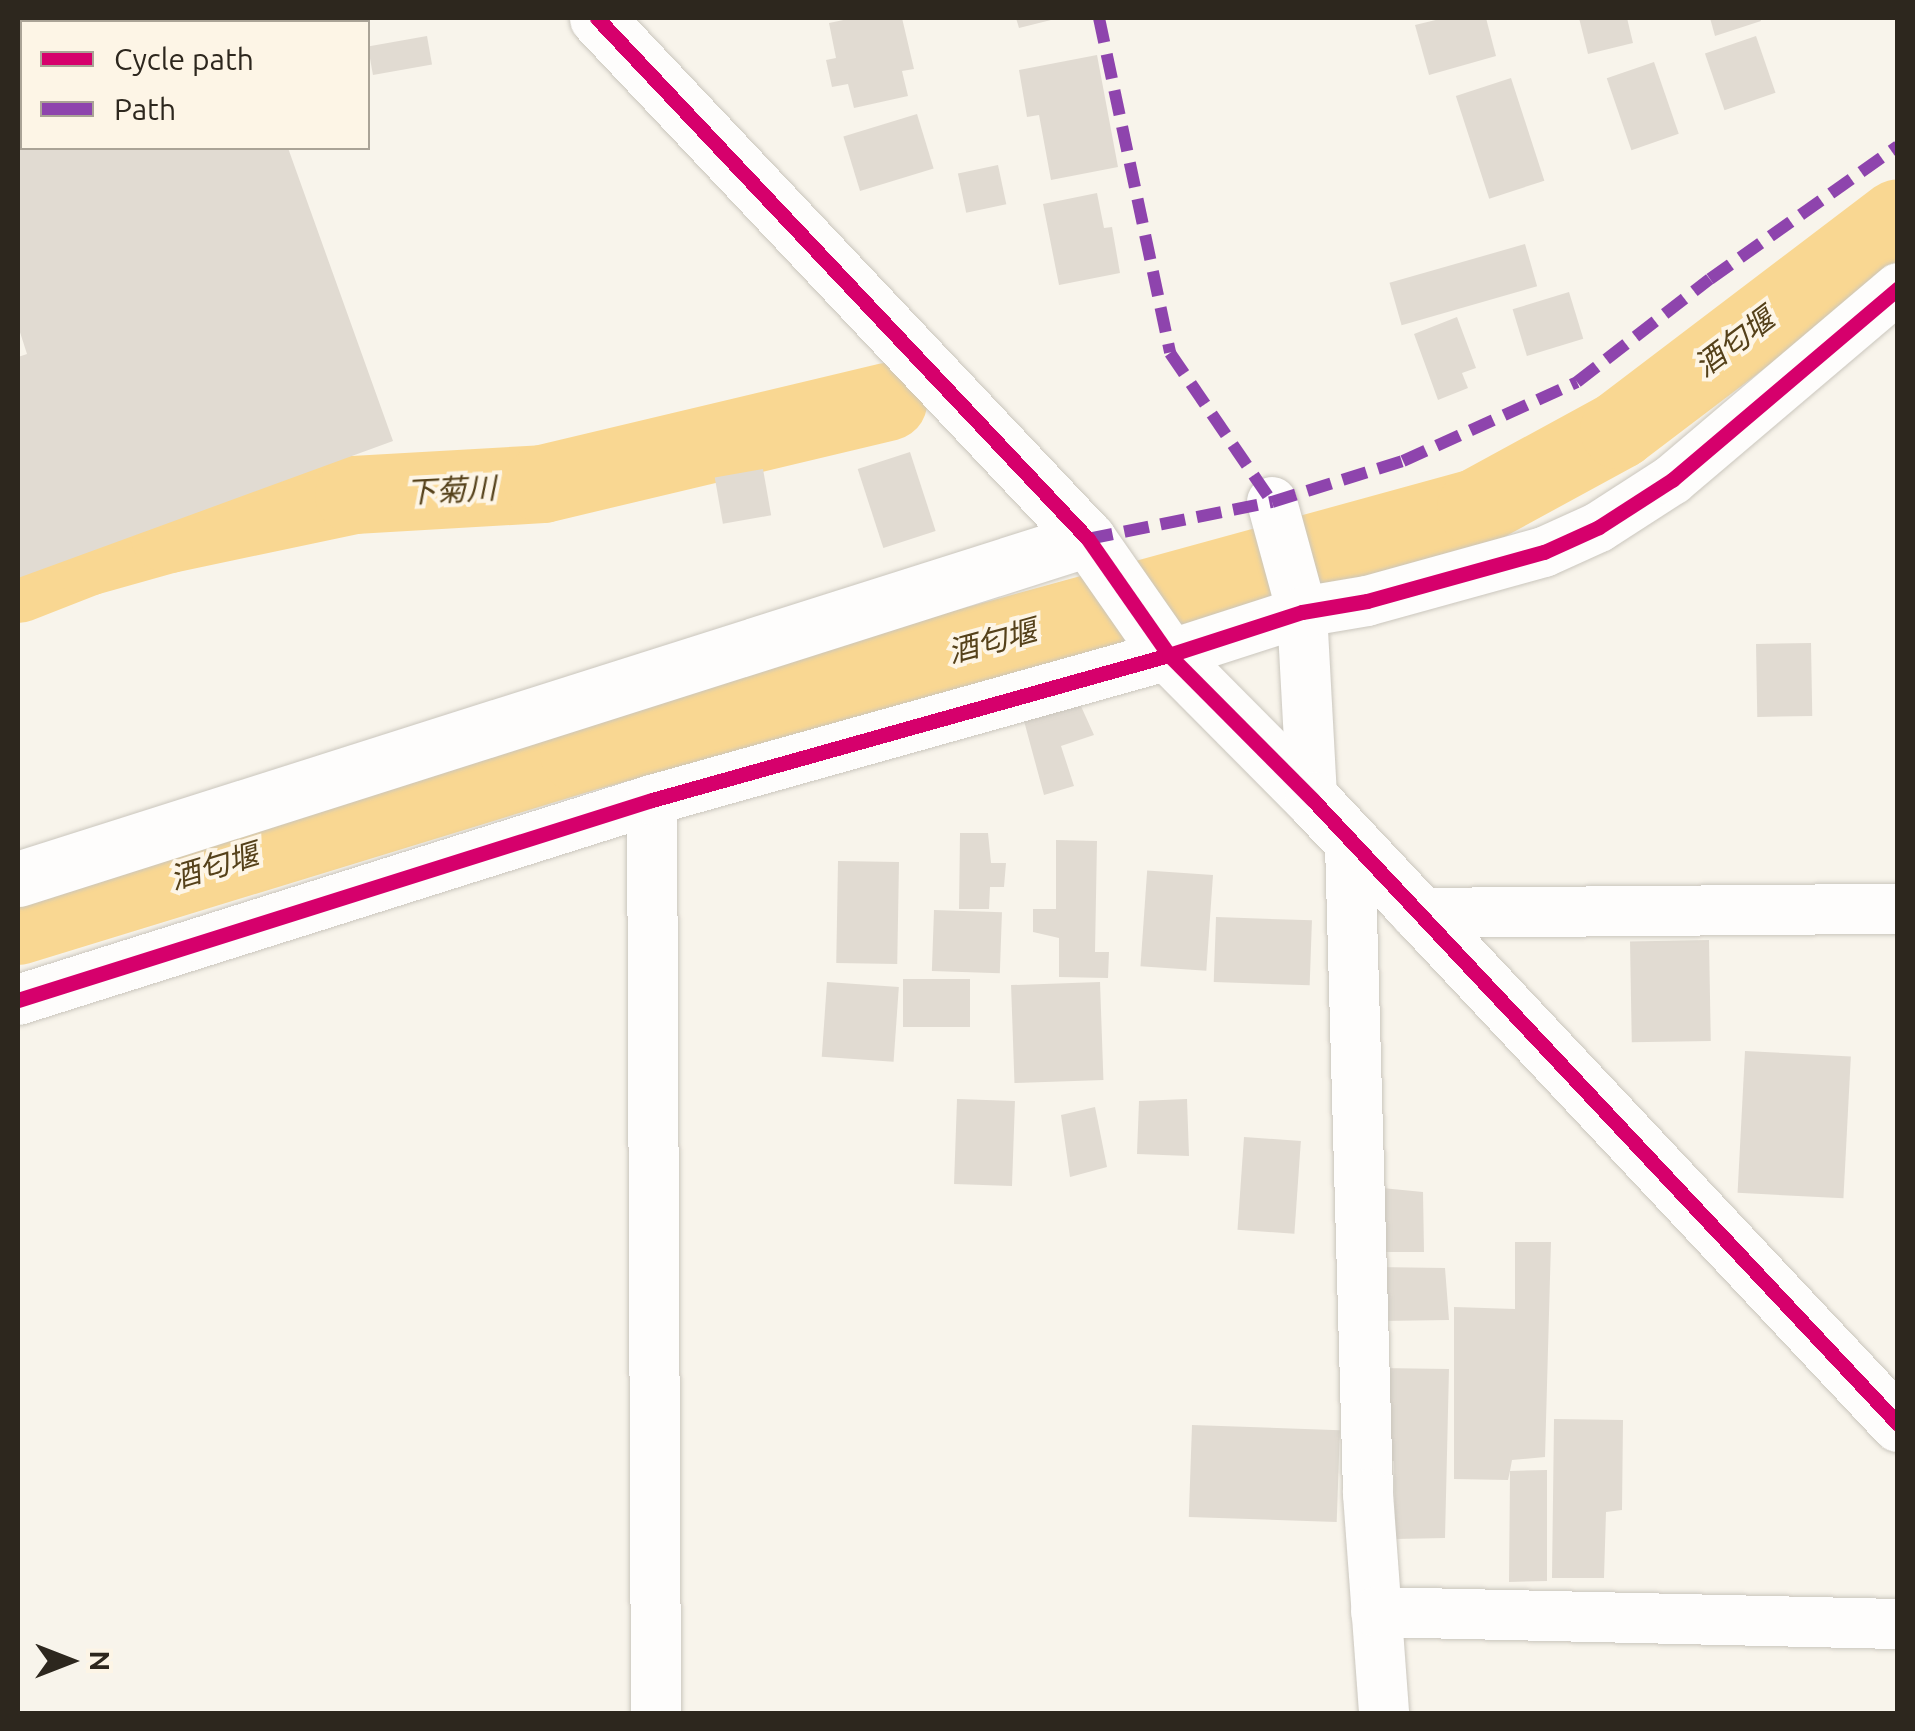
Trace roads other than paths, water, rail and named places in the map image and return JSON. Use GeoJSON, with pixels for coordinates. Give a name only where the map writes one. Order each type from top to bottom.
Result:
{"type":"FeatureCollection","features":[{"type":"Feature","properties":{"kind":"street"},"geometry":{"type":"LineString","coordinates":[[597,18],[1089,541],[1168,654],[1312,799],[1350,844],[1898,1424]]}},
{"type":"Feature","properties":{"kind":"street"},"geometry":{"type":"LineString","coordinates":[[18,1000],[652,800],[1168,654],[1302,612],[1367,601],[1544,552],[1599,527],[1672,480],[1898,288]]}},
{"type":"Feature","properties":{"kind":"street"},"geometry":{"type":"LineString","coordinates":[[1272,502],[1302,612],[1312,799]]}},
{"type":"Feature","properties":{"kind":"street"},"geometry":{"type":"LineString","coordinates":[[18,878],[1089,541]]}},
{"type":"Feature","properties":{"kind":"street"},"geometry":{"type":"LineString","coordinates":[[652,800],[656,1714]]}},
{"type":"Feature","properties":{"kind":"street"},"geometry":{"type":"LineString","coordinates":[[1350,844],[1376,1612],[1384,1714]]}},
{"type":"Feature","properties":{"kind":"street"},"geometry":{"type":"LineString","coordinates":[[1415,913],[1898,909]]}},
{"type":"Feature","properties":{"kind":"street"},"geometry":{"type":"LineString","coordinates":[[1376,1612],[1898,1624]]}},
{"type":"Feature","properties":{"kind":"waterway"},"geometry":{"type":"LineString","coordinates":[[27,20],[33,18]]}},
{"type":"Feature","properties":{"kind":"waterway","name":"酒匂堰"},"geometry":{"type":"LineString","coordinates":[[18,926],[579,754],[1476,508],[1619,430],[1898,218]]}},
{"type":"Feature","properties":{"kind":"waterway","name":"下菊川"},"geometry":{"type":"LineString","coordinates":[[18,584],[87,557],[169,534],[354,495],[543,484],[888,402]]}}]}
